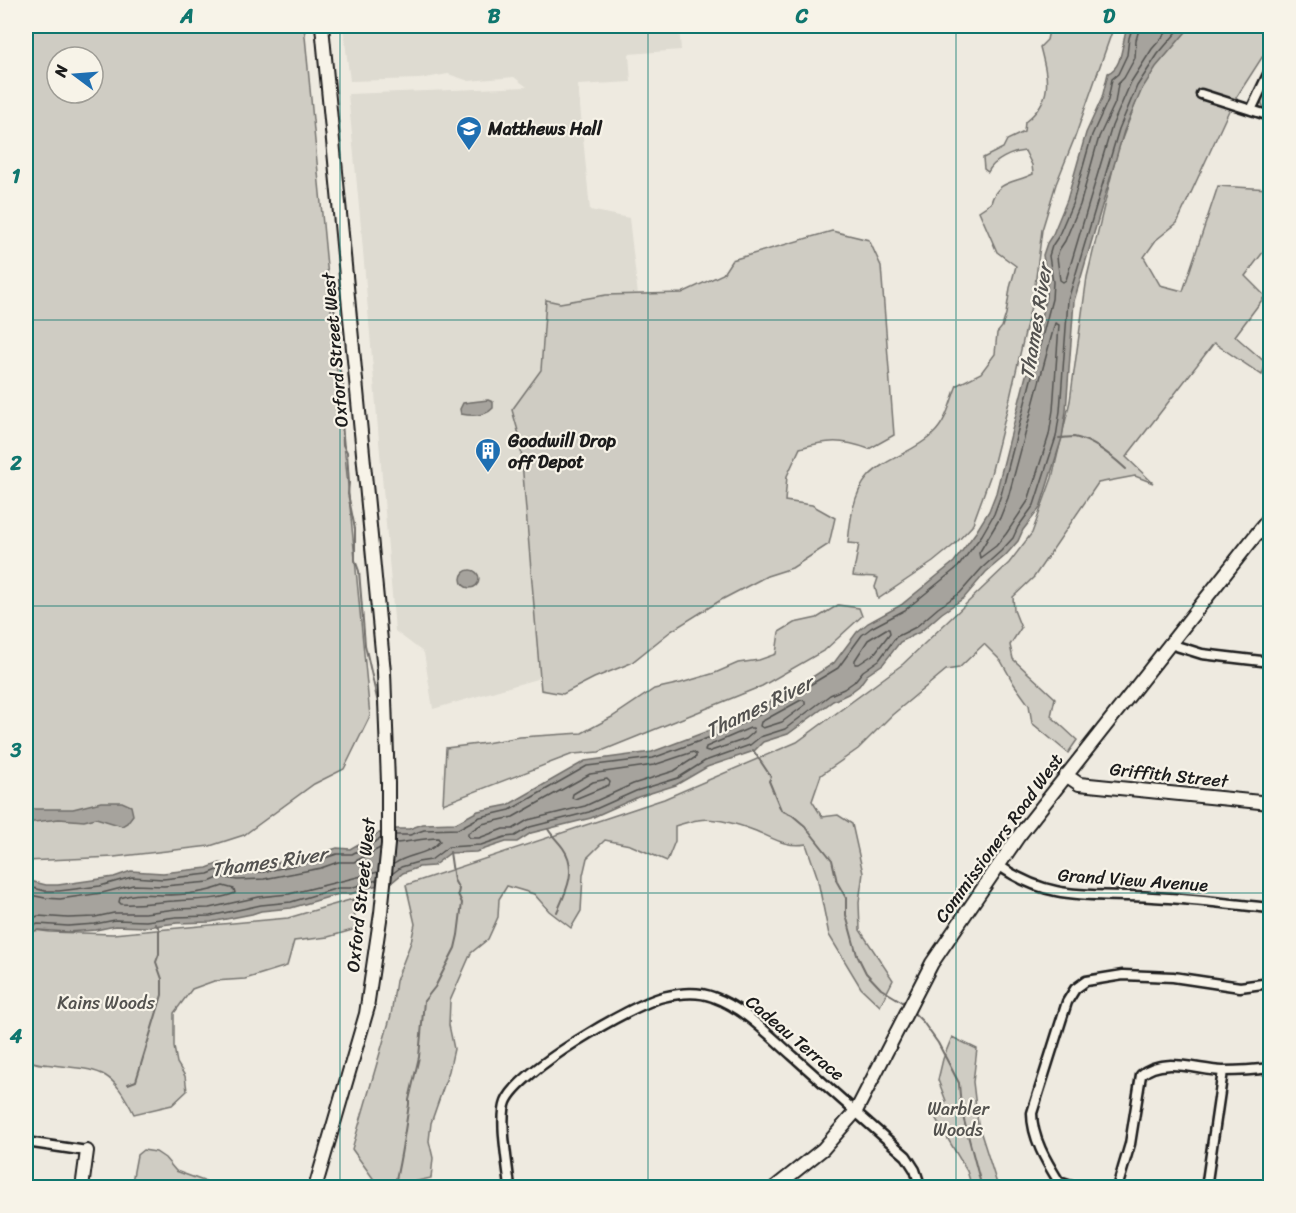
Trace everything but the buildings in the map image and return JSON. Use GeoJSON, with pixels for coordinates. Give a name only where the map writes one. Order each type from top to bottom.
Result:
{"type":"FeatureCollection","features":[{"type":"Feature","properties":{"kind":"main road","name":"Oxford Street West"},"geometry":{"type":"LineString","coordinates":[[315,1188],[366,1014],[380,944],[387,844],[388,783],[387,705],[322,26]]}},
{"type":"Feature","properties":{"kind":"main road","name":"Commissioners Road West"},"geometry":{"type":"LineString","coordinates":[[774,1188],[823,1149],[856,1111],[932,963],[998,866],[1066,775],[1270,517]]}},
{"type":"Feature","properties":{"kind":"main road","name":"Griffith Street"},"geometry":{"type":"LineString","coordinates":[[1066,775],[1079,784],[1270,803]]}},
{"type":"Feature","properties":{"kind":"main road"},"geometry":{"type":"LineString","coordinates":[[82,1188],[87,1151]]}},
{"type":"Feature","properties":{"kind":"street"},"geometry":{"type":"LineString","coordinates":[[1251,110],[1270,70]]}},
{"type":"Feature","properties":{"kind":"street"},"geometry":{"type":"LineString","coordinates":[[1201,94],[1270,116]]}},
{"type":"Feature","properties":{"kind":"street"},"geometry":{"type":"LineString","coordinates":[[1256,534],[1270,536]]}},
{"type":"Feature","properties":{"kind":"street"},"geometry":{"type":"LineString","coordinates":[[1170,644],[1202,654],[1270,662]]}},
{"type":"Feature","properties":{"kind":"street","name":"Grand View Avenue"},"geometry":{"type":"LineString","coordinates":[[998,866],[1035,886],[1070,894],[1152,897],[1270,908]]}},
{"type":"Feature","properties":{"kind":"street"},"geometry":{"type":"LineString","coordinates":[[1077,1188],[1059,1182],[1032,1128],[1032,1113],[1038,1091],[1067,1002],[1075,989],[1086,981],[1123,975],[1173,976],[1240,987],[1270,983]]}},
{"type":"Feature","properties":{"kind":"street","name":"Cadeau Terrace"},"geometry":{"type":"LineString","coordinates":[[510,1188],[502,1114],[506,1100],[514,1090],[541,1066],[582,1037],[661,998],[679,994],[712,996],[746,1015],[906,1156],[915,1170],[921,1188]]}},
{"type":"Feature","properties":{"kind":"street"},"geometry":{"type":"LineString","coordinates":[[1117,1188],[1131,1144],[1141,1075],[1150,1067],[1162,1065],[1223,1071],[1270,1068]]}},
{"type":"Feature","properties":{"kind":"street"},"geometry":{"type":"LineString","coordinates":[[1206,1188],[1223,1071]]}},
{"type":"Feature","properties":{"kind":"street"},"geometry":{"type":"LineString","coordinates":[[26,1142],[87,1151]]}},
{"type":"Feature","properties":{"kind":"shaded area"},"geometry":{"type":"Polygon","coordinates":[[[343,26],[679,26],[681,50],[629,54],[631,82],[578,85],[590,210],[629,218],[638,295],[606,295],[560,303],[546,301],[541,370],[512,410],[520,438],[540,678],[433,709],[424,653],[395,631],[348,94],[527,87],[514,77],[469,81],[448,74],[420,79],[350,81],[343,26]]]}},
{"type":"Feature","properties":{"kind":"green space"},"geometry":{"type":"Polygon","coordinates":[[[26,26],[304,26],[370,716],[344,769],[314,784],[244,835],[210,846],[114,857],[26,861],[26,26]]]}},
{"type":"Feature","properties":{"kind":"green space"},"geometry":{"type":"Polygon","coordinates":[[[1050,26],[1114,26],[1056,184],[1042,230],[1034,293],[991,474],[972,526],[933,562],[878,599],[875,587],[878,578],[853,576],[859,544],[848,543],[856,499],[863,484],[875,471],[917,446],[938,429],[957,385],[981,373],[995,354],[997,333],[1002,327],[1006,314],[1016,266],[997,252],[979,211],[991,203],[1002,186],[1033,174],[1032,165],[1025,151],[1004,157],[988,172],[984,169],[983,158],[1003,148],[1007,140],[1024,132],[1025,122],[1041,105],[1045,96],[1046,78],[1040,47],[1047,40],[1050,26]]]}},
{"type":"Feature","properties":{"kind":"green space"},"geometry":{"type":"Polygon","coordinates":[[[1182,26],[1270,26],[1270,45],[1232,104],[1177,223],[1156,240],[1144,257],[1160,285],[1183,291],[1218,186],[1270,189],[1270,243],[1245,276],[1265,296],[1235,336],[1266,363],[1262,375],[1214,343],[1126,457],[1153,483],[1135,476],[1098,483],[1034,577],[1013,597],[1014,610],[1021,628],[1010,645],[1013,659],[1055,698],[1051,716],[1077,740],[1068,753],[1032,723],[1029,705],[1001,661],[984,644],[959,668],[946,670],[892,715],[858,749],[821,775],[812,801],[822,817],[838,815],[852,824],[863,873],[859,902],[860,930],[893,980],[880,1006],[861,988],[829,935],[817,876],[806,844],[785,843],[740,825],[712,819],[695,820],[675,826],[675,841],[667,861],[630,845],[605,840],[587,858],[583,875],[581,911],[571,928],[549,911],[534,894],[507,886],[499,899],[498,917],[488,939],[471,953],[450,1001],[449,1025],[454,1049],[431,1123],[429,1141],[433,1158],[431,1178],[413,1182],[411,1187],[370,1187],[375,1181],[352,1149],[391,1015],[396,981],[411,942],[415,924],[406,885],[664,799],[797,742],[903,664],[1009,563],[1032,533],[1052,478],[1070,401],[1087,277],[1117,152],[1139,94],[1170,35],[1182,26]]]}},
{"type":"Feature","properties":{"kind":"green space"},"geometry":{"type":"Polygon","coordinates":[[[1270,77],[1270,111],[1262,105],[1261,101],[1270,77]]]}},
{"type":"Feature","properties":{"kind":"green space"},"geometry":{"type":"Polygon","coordinates":[[[832,231],[869,240],[881,266],[894,435],[869,449],[834,442],[800,448],[787,476],[785,501],[812,505],[835,518],[829,544],[792,568],[767,576],[721,600],[671,631],[631,663],[563,694],[541,690],[520,438],[512,410],[541,370],[546,300],[560,303],[606,295],[682,293],[723,274],[732,260],[832,231]]]}},
{"type":"Feature","properties":{"kind":"green space"},"geometry":{"type":"Polygon","coordinates":[[[838,605],[859,608],[862,616],[825,650],[762,686],[599,752],[573,754],[443,804],[446,748],[520,737],[582,733],[612,717],[654,689],[715,673],[738,663],[759,660],[776,654],[779,632],[794,623],[817,618],[838,605]]]}},
{"type":"Feature","properties":{"kind":"green space","name":"Kains Woods"},"geometry":{"type":"Polygon","coordinates":[[[353,899],[356,929],[328,937],[294,941],[287,966],[245,979],[214,981],[192,989],[174,1013],[174,1047],[177,1063],[185,1076],[187,1091],[172,1105],[134,1114],[118,1087],[102,1074],[82,1069],[38,1064],[26,1059],[26,1050],[31,1036],[26,1030],[26,929],[113,934],[288,918],[353,899]]]}},
{"type":"Feature","properties":{"kind":"green space","name":"Warbler Woods"},"geometry":{"type":"Polygon","coordinates":[[[952,1037],[977,1049],[973,1082],[978,1124],[998,1187],[972,1187],[967,1171],[936,1119],[946,1101],[938,1080],[952,1037]]]}},
{"type":"Feature","properties":{"kind":"green space"},"geometry":{"type":"Polygon","coordinates":[[[143,1150],[156,1152],[165,1158],[176,1171],[220,1187],[131,1187],[137,1155],[143,1150]]]}},
{"type":"Feature","properties":{"kind":"water"},"geometry":{"type":"Polygon","coordinates":[[[1128,26],[1191,26],[1156,67],[1142,89],[1124,131],[1074,301],[1062,438],[1040,508],[1023,530],[1018,541],[986,572],[964,598],[920,632],[900,642],[883,664],[867,675],[859,686],[833,701],[788,734],[763,742],[754,751],[707,767],[676,785],[638,797],[591,818],[531,833],[517,842],[506,842],[476,852],[450,853],[433,866],[419,867],[403,873],[391,883],[351,894],[339,894],[291,908],[261,911],[211,922],[146,927],[115,926],[68,932],[38,930],[26,934],[26,880],[46,885],[58,885],[114,877],[131,871],[163,873],[207,868],[220,863],[262,866],[337,848],[350,849],[374,835],[391,829],[409,829],[423,824],[456,823],[478,811],[508,805],[585,761],[652,752],[724,725],[791,691],[834,663],[857,632],[868,623],[901,605],[954,562],[989,511],[996,493],[1046,297],[1047,282],[1043,255],[1067,200],[1086,133],[1102,98],[1108,73],[1113,70],[1120,59],[1128,26]]]}},
{"type":"Feature","properties":{"kind":"water"},"geometry":{"type":"Polygon","coordinates":[[[488,400],[493,402],[493,408],[487,413],[461,414],[460,409],[463,403],[488,400]]]}},
{"type":"Feature","properties":{"kind":"water"},"geometry":{"type":"Polygon","coordinates":[[[466,570],[474,570],[479,575],[477,586],[466,588],[461,583],[461,575],[466,570]]]}},
{"type":"Feature","properties":{"kind":"water"},"geometry":{"type":"Polygon","coordinates":[[[101,802],[122,802],[131,806],[133,815],[122,826],[96,818],[84,821],[59,819],[26,823],[26,809],[73,809],[101,802]]]}},
{"type":"Feature","properties":{"kind":"waterway"},"geometry":{"type":"LineString","coordinates":[[331,281],[331,299],[337,331],[335,353],[343,381],[343,394],[338,411],[342,420],[343,445],[347,452],[348,494],[355,529],[355,560],[359,571],[365,645],[380,712]]}},
{"type":"Feature","properties":{"kind":"waterway"},"geometry":{"type":"LineString","coordinates":[[1059,438],[1074,437],[1096,445],[1126,469]]}},
{"type":"Feature","properties":{"kind":"waterway"},"geometry":{"type":"LineString","coordinates":[[753,750],[771,777],[769,781],[781,810],[792,815],[805,826],[832,860],[837,882],[846,898],[846,915],[857,955],[866,973],[881,989],[906,1004]]}},
{"type":"Feature","properties":{"kind":"waterway"},"geometry":{"type":"LineString","coordinates":[[548,829],[563,848],[570,864],[569,880],[557,912]]}},
{"type":"Feature","properties":{"kind":"waterway"},"geometry":{"type":"LineString","coordinates":[[394,1188],[419,1057],[424,1001],[435,987],[455,948],[458,935],[462,903],[454,880],[450,852]]}},
{"type":"Feature","properties":{"kind":"waterway"},"geometry":{"type":"LineString","coordinates":[[128,1084],[136,1081],[162,995],[162,979],[156,962],[159,954],[159,928],[155,924]]}},
{"type":"Feature","properties":{"kind":"waterway"},"geometry":{"type":"LineString","coordinates":[[912,1011],[938,1043],[959,1083],[961,1109],[982,1188]]}},
{"type":"Feature","properties":{"kind":"place","name":"Matthews Hall"},"geometry":{"type":"Point","coordinates":[469,152]}},
{"type":"Feature","properties":{"kind":"place","name":"Goodwill Drop off Depot"},"geometry":{"type":"Point","coordinates":[488,474]}},
{"type":"Feature","properties":{"kind":"water label","name":"Thames River"},"geometry":{"type":"Point","coordinates":[1036,322]}},
{"type":"Feature","properties":{"kind":"water label","name":"Thames River"},"geometry":{"type":"Point","coordinates":[759,707]}},
{"type":"Feature","properties":{"kind":"water label","name":"Thames River"},"geometry":{"type":"Point","coordinates":[269,862]}}]}
